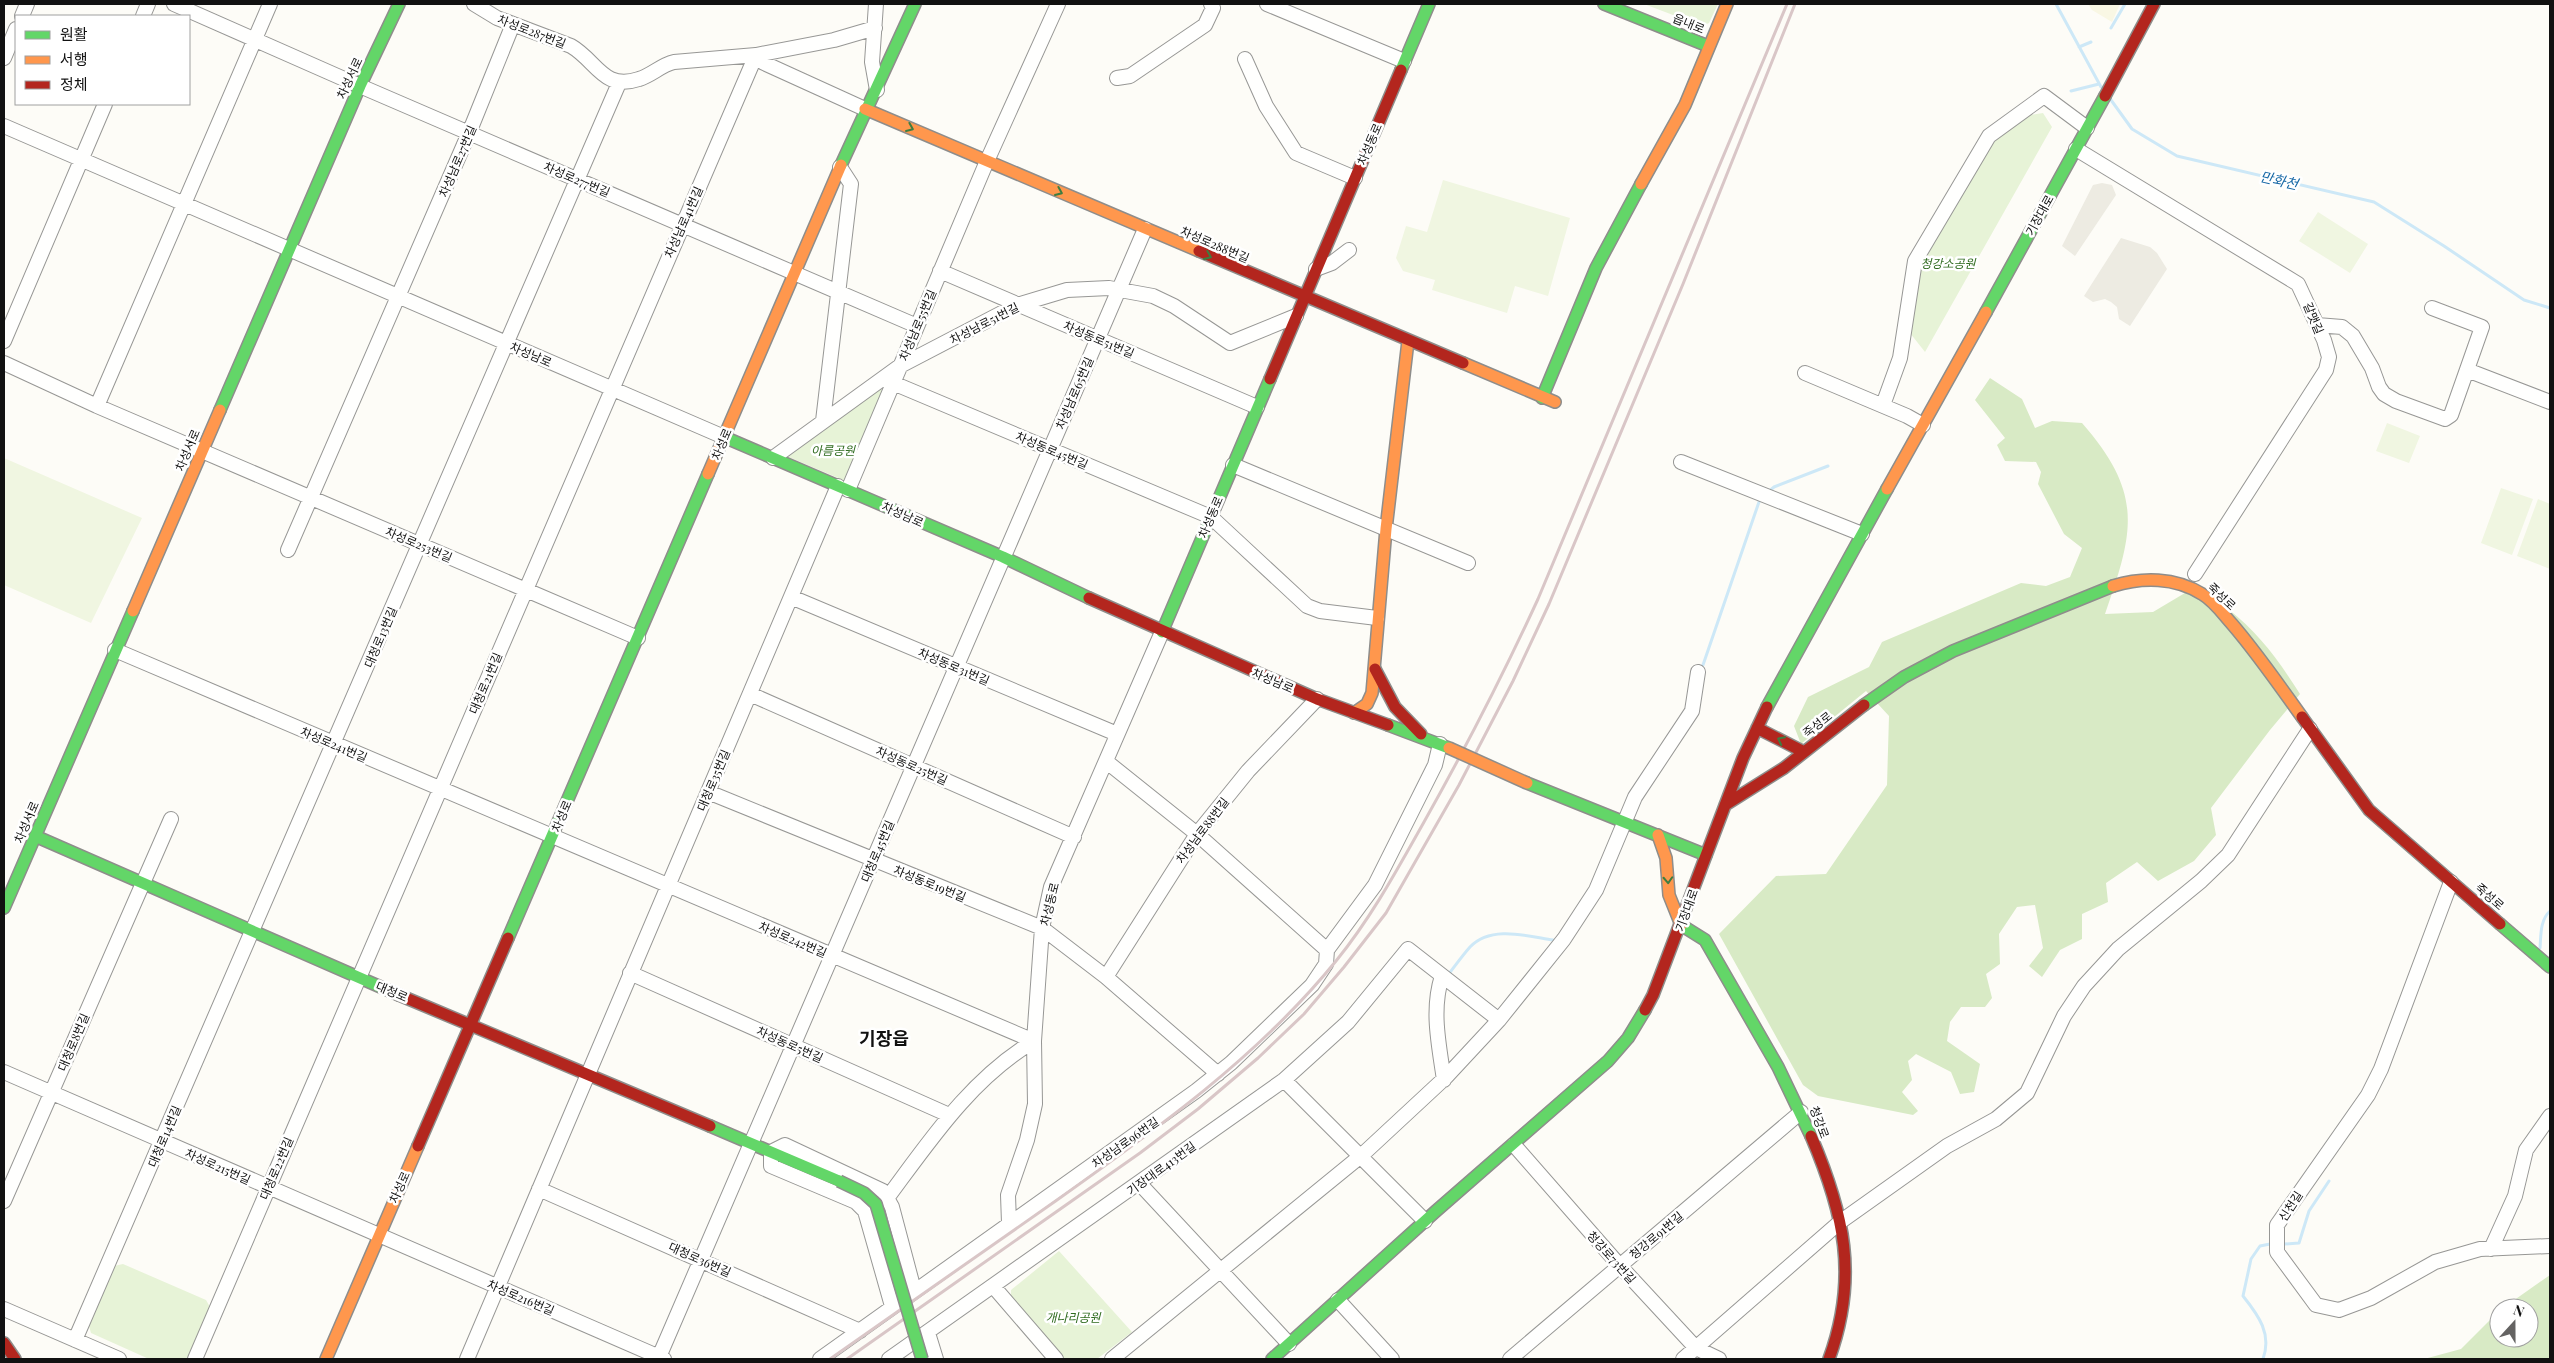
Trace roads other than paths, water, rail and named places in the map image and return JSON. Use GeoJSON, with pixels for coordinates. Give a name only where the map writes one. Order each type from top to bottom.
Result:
{"type":"FeatureCollection","features":[{"type":"Feature","properties":{"kind":"street","name":"차성로277번길"},"geometry":{"type":"LineString","coordinates":[[174,4],[255,38],[360,86],[795,272]]}},
{"type":"Feature","properties":{"kind":"street"},"geometry":{"type":"LineString","coordinates":[[97,406],[270,4]]}},
{"type":"Feature","properties":{"kind":"street","name":"차성서로"},"geometry":{"type":"LineString","coordinates":[[4,908],[288,249],[360,86],[399,4]]}},
{"type":"Feature","properties":{"kind":"street","name":"차성로287번길"},"geometry":{"type":"LineString","coordinates":[[474,4],[497,18],[571,46],[581,52],[602,74],[619,83]]}},
{"type":"Feature","properties":{"kind":"street"},"geometry":{"type":"LineString","coordinates":[[876,4],[872,62],[878,90]]}},
{"type":"Feature","properties":{"kind":"street","name":"차성로"},"geometry":{"type":"LineString","coordinates":[[326,1359],[865,109],[878,90],[915,4]]}},
{"type":"Feature","properties":{"kind":"street","name":"차성남로55번길"},"geometry":{"type":"LineString","coordinates":[[843,488],[893,383],[987,161],[1058,4]]}},
{"type":"Feature","properties":{"kind":"street"},"geometry":{"type":"LineString","coordinates":[[1117,78],[1130,76],[1206,25],[1213,8],[1211,4]]}},
{"type":"Feature","properties":{"kind":"street"},"geometry":{"type":"LineString","coordinates":[[1267,4],[1404,61]]}},
{"type":"Feature","properties":{"kind":"street","name":"차성동로"},"geometry":{"type":"LineString","coordinates":[[1009,1223],[1008,1196],[1027,1140],[1035,1104],[1034,1040],[1042,928],[1051,887],[1107,762],[1117,734],[1429,4]]}},
{"type":"Feature","properties":{"kind":"street","name":"읍내로"},"geometry":{"type":"LineString","coordinates":[[1604,4],[1708,46]]}},
{"type":"Feature","properties":{"kind":"street"},"geometry":{"type":"LineString","coordinates":[[1542,398],[1596,268],[1622,217],[1685,105],[1727,4]]}},
{"type":"Feature","properties":{"kind":"street","name":"기장대로"},"geometry":{"type":"LineString","coordinates":[[1272,1359],[1425,1221],[1514,1145],[1622,1048],[1653,995],[1681,925],[1725,804],[1774,692],[2076,149],[2154,4]]}},
{"type":"Feature","properties":{"kind":"street","name":"차성남로27번길"},"geometry":{"type":"LineString","coordinates":[[288,550],[469,133],[513,24]]}},
{"type":"Feature","properties":{"kind":"street"},"geometry":{"type":"LineString","coordinates":[[619,83],[641,78],[664,64],[756,56],[834,40],[875,28]]}},
{"type":"Feature","properties":{"kind":"street"},"geometry":{"type":"LineString","coordinates":[[4,58],[15,31]]}},
{"type":"Feature","properties":{"kind":"street"},"geometry":{"type":"LineString","coordinates":[[756,56],[764,63],[865,109]]}},
{"type":"Feature","properties":{"kind":"street","name":"차성남로41번길"},"geometry":{"type":"LineString","coordinates":[[611,388],[756,56]]}},
{"type":"Feature","properties":{"kind":"street"},"geometry":{"type":"LineString","coordinates":[[1244,59],[1266,106],[1296,153],[1355,178]]}},
{"type":"Feature","properties":{"kind":"street","name":"대청로13번길"},"geometry":{"type":"LineString","coordinates":[[252,931],[619,83]]}},
{"type":"Feature","properties":{"kind":"street"},"geometry":{"type":"LineString","coordinates":[[1883,405],[1900,358],[1915,261],[1989,136],[2044,96],[2088,126]]}},
{"type":"Feature","properties":{"kind":"street"},"geometry":{"type":"LineString","coordinates":[[4,341],[105,105]]}},
{"type":"Feature","properties":{"kind":"street","name":"차성로288번길"},"geometry":{"type":"LineString","coordinates":[[865,109],[1555,402]]}},
{"type":"Feature","properties":{"kind":"street","name":"차성남로"},"geometry":{"type":"LineString","coordinates":[[4,126],[843,488],[1003,558],[1162,632],[1318,699],[1440,744],[1527,783],[1706,855]]}},
{"type":"Feature","properties":{"kind":"street","name":"갈맷길"},"geometry":{"type":"LineString","coordinates":[[2076,149],[2298,284],[2317,324],[2329,357],[2326,370],[2194,574]]}},
{"type":"Feature","properties":{"kind":"street"},"geometry":{"type":"LineString","coordinates":[[823,421],[850,184],[840,167]]}},
{"type":"Feature","properties":{"kind":"street","name":"차성남로65번길"},"geometry":{"type":"LineString","coordinates":[[1003,558],[1145,229]]}},
{"type":"Feature","properties":{"kind":"street"},"geometry":{"type":"LineString","coordinates":[[1316,269],[1332,264],[1349,250]]}},
{"type":"Feature","properties":{"kind":"street","name":"차성동로51번길"},"geometry":{"type":"LineString","coordinates":[[940,271],[1257,407]]}},
{"type":"Feature","properties":{"kind":"street"},"geometry":{"type":"LineString","coordinates":[[795,272],[917,326]]}},
{"type":"Feature","properties":{"kind":"street","name":"차성남로51번길"},"geometry":{"type":"LineString","coordinates":[[773,458],[900,366],[1017,305],[1077,288],[1119,289],[1165,301],[1230,343],[1296,316]]}},
{"type":"Feature","properties":{"kind":"street"},"geometry":{"type":"LineString","coordinates":[[2317,324],[2342,327],[2353,336],[2372,368],[2379,387],[2384,394],[2396,401],[2440,418],[2448,418],[2451,415],[2482,327],[2432,308]]}},
{"type":"Feature","properties":{"kind":"street"},"geometry":{"type":"LineString","coordinates":[[1354,713],[1367,704],[1370,698],[1386,529],[1408,341]]}},
{"type":"Feature","properties":{"kind":"street","name":"차성로253번길"},"geometry":{"type":"LineString","coordinates":[[4,363],[97,406],[638,638]]}},
{"type":"Feature","properties":{"kind":"street"},"geometry":{"type":"LineString","coordinates":[[2467,370],[2550,402]]}},
{"type":"Feature","properties":{"kind":"street"},"geometry":{"type":"LineString","coordinates":[[1805,373],[1883,405],[1923,425]]}},
{"type":"Feature","properties":{"kind":"street","name":"차성동로45번길"},"geometry":{"type":"LineString","coordinates":[[893,383],[1210,517],[1307,606],[1320,611],[1377,618]]}},
{"type":"Feature","properties":{"kind":"street","name":"대청로21번길"},"geometry":{"type":"LineString","coordinates":[[358,977],[611,388]]}},
{"type":"Feature","properties":{"kind":"street"},"geometry":{"type":"LineString","coordinates":[[1682,462],[1862,534]]}},
{"type":"Feature","properties":{"kind":"street"},"geometry":{"type":"LineString","coordinates":[[1233,465],[1468,563]]}},
{"type":"Feature","properties":{"kind":"street","name":"대청로35번길"},"geometry":{"type":"LineString","coordinates":[[588,1074],[791,597],[843,488]]}},
{"type":"Feature","properties":{"kind":"street","name":"대청로45번길"},"geometry":{"type":"LineString","coordinates":[[750,1143],[1003,558]]}},
{"type":"Feature","properties":{"kind":"street","name":"죽성로"},"geometry":{"type":"LineString","coordinates":[[1725,804],[1774,775],[1834,727],[1904,677],[1953,651],[2100,590],[2129,581],[2167,580],[2187,586],[2202,594],[2218,608],[2251,646],[2369,810],[2550,967]]}},
{"type":"Feature","properties":{"kind":"street","name":"차성동로31번길"},"geometry":{"type":"LineString","coordinates":[[791,597],[1117,734]]}},
{"type":"Feature","properties":{"kind":"street","name":"차성로241번길"},"geometry":{"type":"LineString","coordinates":[[115,650],[552,837]]}},
{"type":"Feature","properties":{"kind":"street"},"geometry":{"type":"LineString","coordinates":[[1374,666],[1385,690],[1399,712],[1415,729],[1440,744]]}},
{"type":"Feature","properties":{"kind":"street"},"geometry":{"type":"LineString","coordinates":[[1112,1359],[1362,1155],[1444,1080],[1499,1020],[1580,916],[1603,874],[1639,790],[1692,711],[1698,672]]}},
{"type":"Feature","properties":{"kind":"street","name":"차성동로25번길"},"geometry":{"type":"LineString","coordinates":[[750,694],[1074,837]]}},
{"type":"Feature","properties":{"kind":"street","name":"차성남로88번길"},"geometry":{"type":"LineString","coordinates":[[1106,977],[1196,834],[1248,771],[1318,699]]}},
{"type":"Feature","properties":{"kind":"street"},"geometry":{"type":"LineString","coordinates":[[1758,728],[1804,752]]}},
{"type":"Feature","properties":{"kind":"street"},"geometry":{"type":"LineString","coordinates":[[1683,1359],[1840,1222],[1947,1146],[1996,1119],[2028,1092],[2064,1016],[2084,986],[2118,950],[2228,855],[2310,729]]}},
{"type":"Feature","properties":{"kind":"street","name":"차성남로96번길"},"geometry":{"type":"LineString","coordinates":[[820,1359],[1218,1074],[1312,985],[1326,964],[1327,950],[1375,885],[1435,765],[1440,744]]}},
{"type":"Feature","properties":{"kind":"street"},"geometry":{"type":"LineString","coordinates":[[1107,762],[1196,834],[1327,950]]}},
{"type":"Feature","properties":{"kind":"street","name":"차성동로19번길"},"geometry":{"type":"LineString","coordinates":[[708,792],[873,861],[1042,928],[1106,977],[1218,1074]]}},
{"type":"Feature","properties":{"kind":"street","name":"대청로8번길"},"geometry":{"type":"LineString","coordinates":[[4,1201],[170,819]]}},
{"type":"Feature","properties":{"kind":"street"},"geometry":{"type":"LineString","coordinates":[[1658,835],[1666,858],[1669,895],[1681,925]]}},
{"type":"Feature","properties":{"kind":"street","name":"대청로"},"geometry":{"type":"LineString","coordinates":[[35,836],[358,977],[771,1152],[864,1194],[876,1204],[922,1359]]}},
{"type":"Feature","properties":{"kind":"street","name":"차성로242번길"},"geometry":{"type":"LineString","coordinates":[[552,837],[1034,1040]]}},
{"type":"Feature","properties":{"kind":"street","name":"신천길"},"geometry":{"type":"LineString","coordinates":[[2451,882],[2381,1069],[2368,1095],[2277,1224],[2277,1252],[2316,1305],[2339,1310],[2371,1298],[2436,1262],[2480,1249],[2550,1246]]}},
{"type":"Feature","properties":{"kind":"street","name":"청강로"},"geometry":{"type":"LineString","coordinates":[[1681,925],[1705,940],[1801,1112],[1840,1222],[1846,1270],[1845,1301],[1829,1359]]}},
{"type":"Feature","properties":{"kind":"street","name":"대청로14번길"},"geometry":{"type":"LineString","coordinates":[[75,1340],[252,931]]}},
{"type":"Feature","properties":{"kind":"street","name":"기장대로413번길"},"geometry":{"type":"LineString","coordinates":[[890,1359],[907,1354],[928,1333],[1284,1080],[1348,1022],[1408,949],[1442,976]]}},
{"type":"Feature","properties":{"kind":"street","name":"차성동로5번길"},"geometry":{"type":"LineString","coordinates":[[630,973],[949,1114]]}},
{"type":"Feature","properties":{"kind":"street"},"geometry":{"type":"LineString","coordinates":[[1444,1080],[1436,1018],[1436,1003],[1442,976],[1499,1020]]}},
{"type":"Feature","properties":{"kind":"street","name":"대청로22번길"},"geometry":{"type":"LineString","coordinates":[[195,1359],[358,977]]}},
{"type":"Feature","properties":{"kind":"street"},"geometry":{"type":"LineString","coordinates":[[888,1197],[949,1114],[1009,1056],[1034,1040]]}},
{"type":"Feature","properties":{"kind":"street","name":"차성로215번길"},"geometry":{"type":"LineString","coordinates":[[4,1072],[378,1236]]}},
{"type":"Feature","properties":{"kind":"street"},"geometry":{"type":"LineString","coordinates":[[467,1359],[588,1074]]}},
{"type":"Feature","properties":{"kind":"street"},"geometry":{"type":"LineString","coordinates":[[1284,1080],[1362,1155],[1425,1221]]}},
{"type":"Feature","properties":{"kind":"street","name":"청강로91번길"},"geometry":{"type":"LineString","coordinates":[[1510,1359],[1801,1112]]}},
{"type":"Feature","properties":{"kind":"street"},"geometry":{"type":"LineString","coordinates":[[2490,1248],[2515,1196],[2526,1150],[2550,1116]]}},
{"type":"Feature","properties":{"kind":"street"},"geometry":{"type":"LineString","coordinates":[[654,1357],[701,1260],[750,1143]]}},
{"type":"Feature","properties":{"kind":"street"},"geometry":{"type":"LineString","coordinates":[[892,1306],[865,1211],[856,1202],[771,1166],[771,1152],[785,1145],[872,1184],[888,1197],[914,1290]]}},
{"type":"Feature","properties":{"kind":"street","name":"청강로73번길"},"geometry":{"type":"LineString","coordinates":[[1514,1145],[1620,1266],[1696,1348],[1719,1359]]}},
{"type":"Feature","properties":{"kind":"street"},"geometry":{"type":"LineString","coordinates":[[1140,1184],[1289,1344]]}},
{"type":"Feature","properties":{"kind":"street","name":"대청로36번길"},"geometry":{"type":"LineString","coordinates":[[539,1189],[860,1331]]}},
{"type":"Feature","properties":{"kind":"street","name":"차성로216번길"},"geometry":{"type":"LineString","coordinates":[[378,1236],[654,1357]]}},
{"type":"Feature","properties":{"kind":"street"},"geometry":{"type":"LineString","coordinates":[[993,1286],[1056,1359]]}},
{"type":"Feature","properties":{"kind":"street"},"geometry":{"type":"LineString","coordinates":[[1338,1300],[1392,1359]]}},
{"type":"Feature","properties":{"kind":"street"},"geometry":{"type":"LineString","coordinates":[[4,1309],[119,1359]]}},
{"type":"Feature","properties":{"kind":"street"},"geometry":{"type":"LineString","coordinates":[[928,1333],[936,1359]]}},
{"type":"Feature","properties":{"kind":"street"},"geometry":{"type":"LineString","coordinates":[[4,1343],[15,1359]]}},
{"type":"Feature","properties":{"kind":"waterway","name":"만화천"},"geometry":{"type":"LineString","coordinates":[[2056,4],[2101,87]]}},
{"type":"Feature","properties":{"kind":"waterway"},"geometry":{"type":"LineString","coordinates":[[2111,28],[2125,4]]}},
{"type":"Feature","properties":{"kind":"waterway"},"geometry":{"type":"LineString","coordinates":[[2079,47],[2091,42]]}},
{"type":"Feature","properties":{"kind":"waterway"},"geometry":{"type":"LineString","coordinates":[[2071,91],[2099,84]]}},
{"type":"Feature","properties":{"kind":"waterway","name":"만화천"},"geometry":{"type":"LineString","coordinates":[[2111,100],[2132,129],[2177,156],[2374,202],[2524,300],[2550,308]]}},
{"type":"Feature","properties":{"kind":"waterway"},"geometry":{"type":"LineString","coordinates":[[1767,493],[1774,487],[1828,466]]}},
{"type":"Feature","properties":{"kind":"waterway"},"geometry":{"type":"LineString","coordinates":[[1703,665],[1760,499]]}},
{"type":"Feature","properties":{"kind":"waterway"},"geometry":{"type":"LineString","coordinates":[[2540,948],[2544,919],[2550,911]]}},
{"type":"Feature","properties":{"kind":"waterway"},"geometry":{"type":"LineString","coordinates":[[1448,975],[1470,947],[1488,936],[1510,934],[1553,940]]}},
{"type":"Feature","properties":{"kind":"waterway"},"geometry":{"type":"LineString","coordinates":[[2285,1244],[2299,1243],[2309,1211],[2329,1181]]}},
{"type":"Feature","properties":{"kind":"waterway"},"geometry":{"type":"LineString","coordinates":[[2263,1359],[2266,1341],[2265,1333],[2259,1318],[2243,1296],[2251,1259],[2260,1246],[2270,1244]]}},
{"type":"Feature","properties":{"kind":"railway"},"geometry":{"type":"LineString","coordinates":[[830,1359],[1132,1146],[1205,1090],[1274,1029],[1306,996],[1349,945],[1394,876],[1424,822],[1497,684],[1538,599],[1787,4]]}},
{"type":"Feature","properties":{"kind":"railway"},"geometry":{"type":"LineString","coordinates":[[847,1359],[1140,1153],[1198,1109],[1258,1058],[1304,1014],[1386,913],[1459,785],[1513,681],[1549,604],[1683,284],[1795,4]]}},
{"type":"Feature","properties":{"kind":"district","name":"기장읍"},"geometry":{"type":"Point","coordinates":[884,1038]}},
{"type":"Feature","properties":{"kind":"park label","name":"청강소공원"},"geometry":{"type":"Point","coordinates":[1948,263]}},
{"type":"Feature","properties":{"kind":"park label","name":"아름공원"},"geometry":{"type":"Point","coordinates":[833,450]}},
{"type":"Feature","properties":{"kind":"park label","name":"개나리공원"},"geometry":{"type":"Point","coordinates":[1073,1317]}}]}
